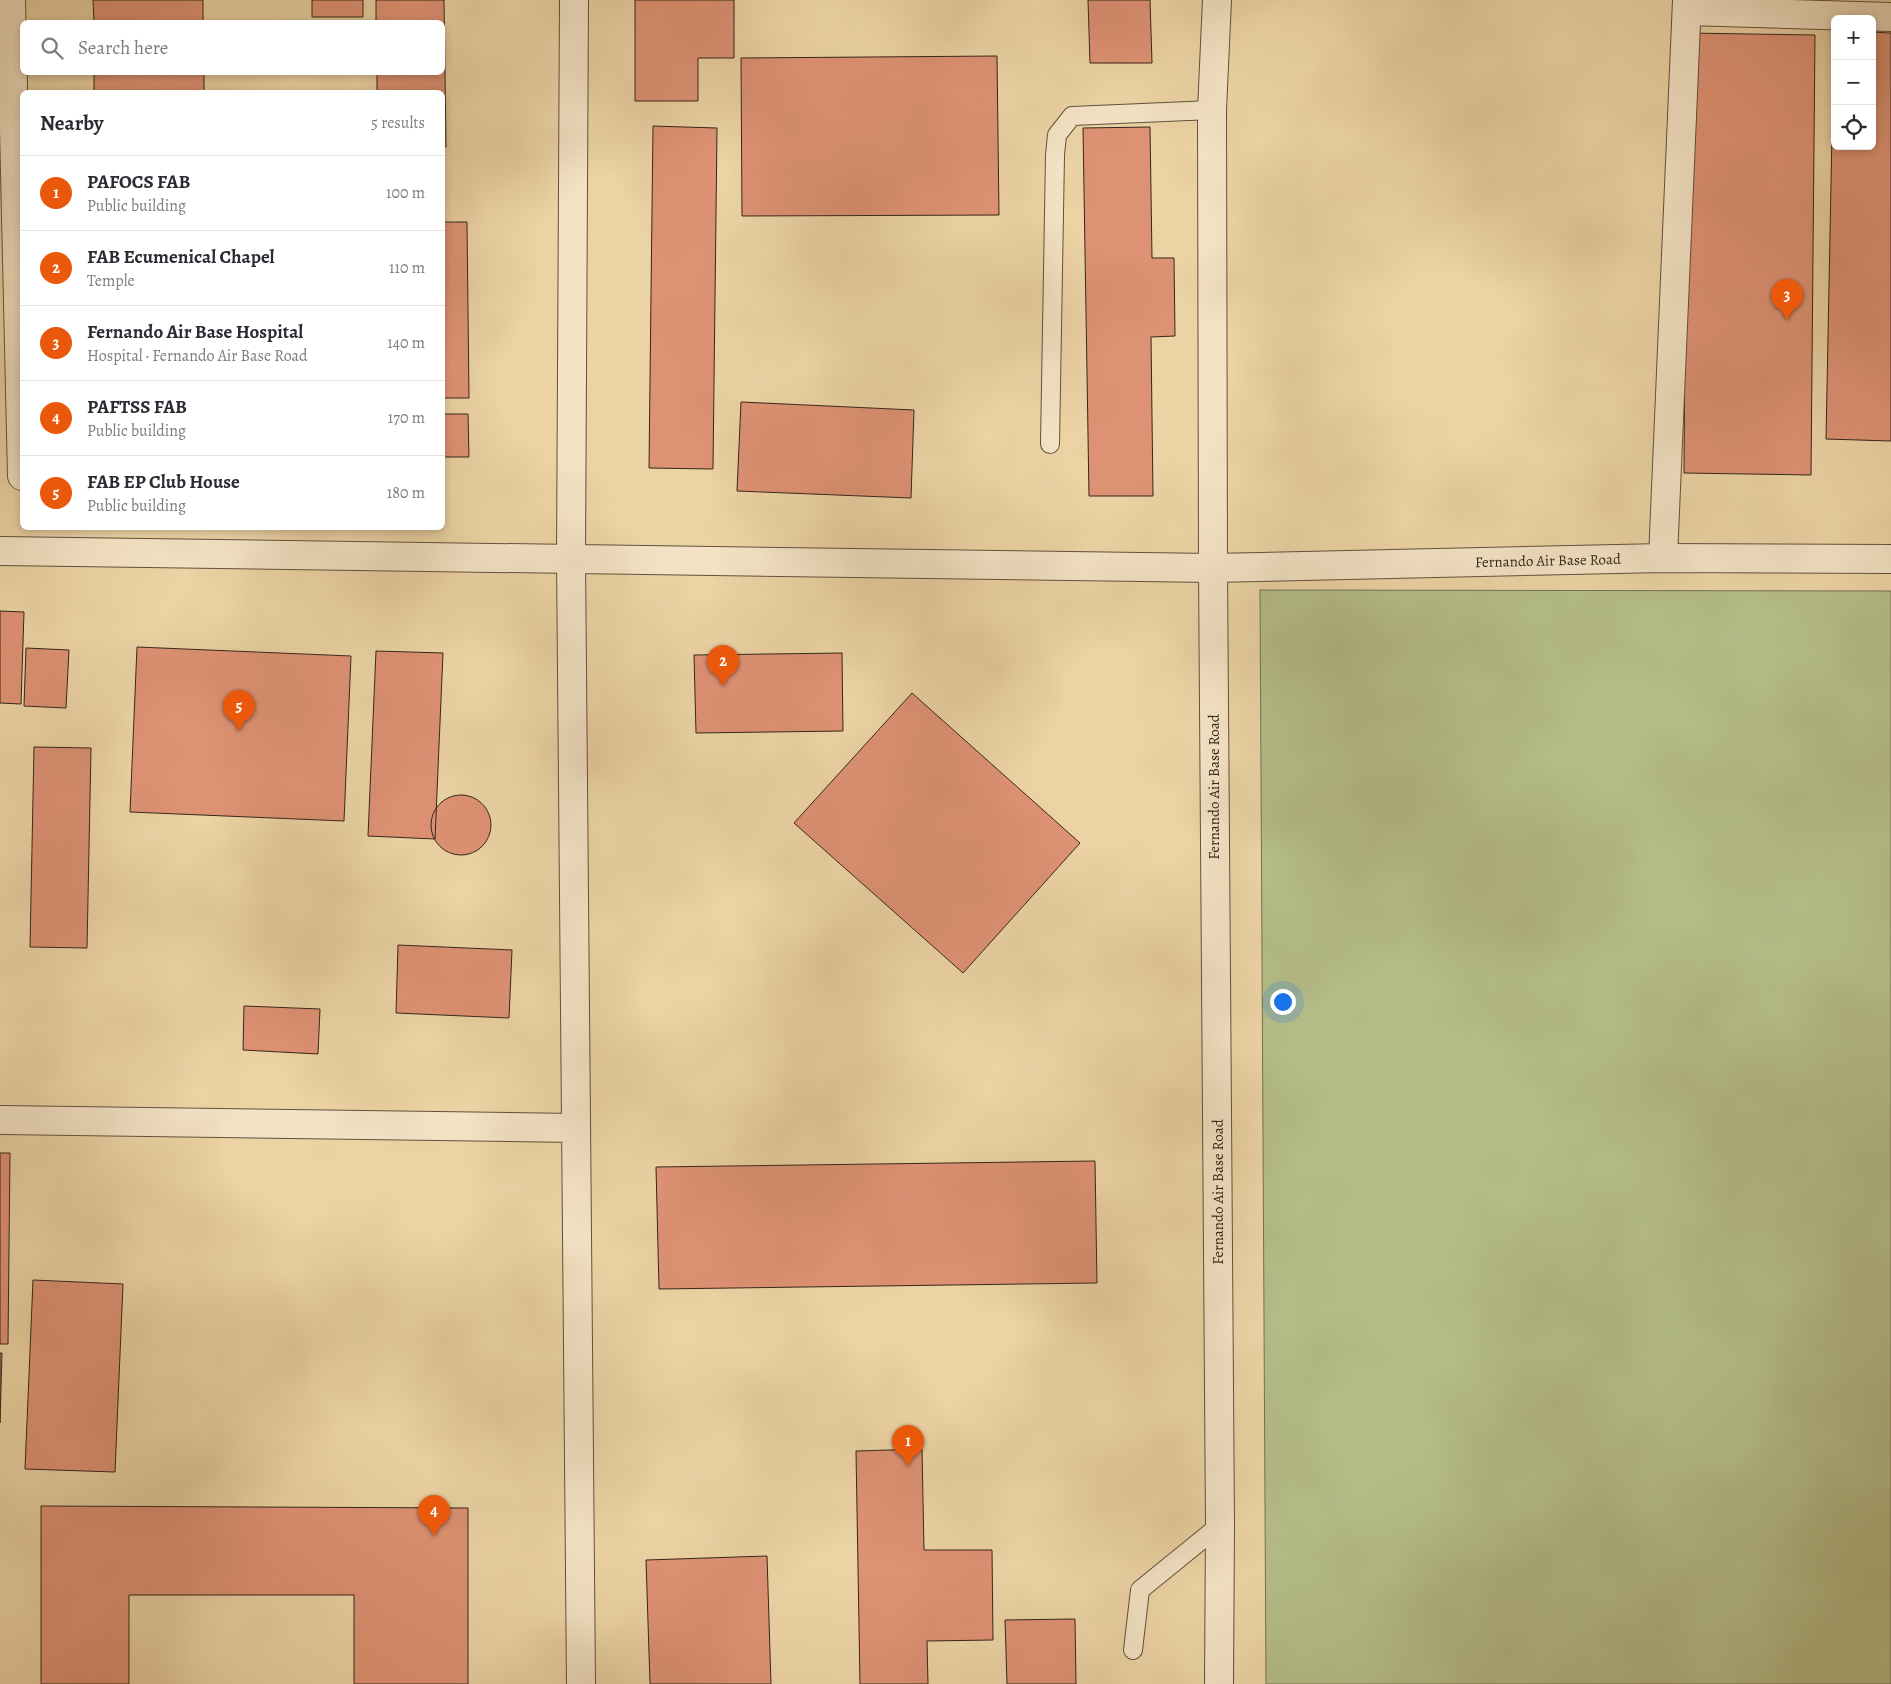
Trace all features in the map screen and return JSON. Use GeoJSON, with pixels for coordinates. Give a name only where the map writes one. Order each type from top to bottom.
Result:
{"type":"FeatureCollection","features":[{"type":"Feature","properties":{"kind":"street"},"geometry":{"type":"LineString","coordinates":[[11,0],[20,389]]}},
{"type":"Feature","properties":{"kind":"street"},"geometry":{"type":"LineString","coordinates":[[574,0],[570,558],[581,1684]]}},
{"type":"Feature","properties":{"kind":"street"},"geometry":{"type":"LineString","coordinates":[[16,543],[570,558],[1213,568],[1212,110],[1217,0]]}},
{"type":"Feature","properties":{"kind":"street"},"geometry":{"type":"LineString","coordinates":[[1663,558],[1687,6],[1891,17]]}},
{"type":"Feature","properties":{"kind":"street","name":"Fernando Air Base Road"},"geometry":{"type":"LineString","coordinates":[[1219,1684],[1220,1525],[1213,568],[1663,558],[1891,559]]}},
{"type":"Feature","properties":{"kind":"street"},"geometry":{"type":"LineString","coordinates":[[0,1120],[575,1128]]}},
{"type":"Feature","properties":{"kind":"lane"},"geometry":{"type":"LineString","coordinates":[[1050,444],[1055,155],[1057,135],[1072,116],[1212,110]]}},
{"type":"Feature","properties":{"kind":"lane"},"geometry":{"type":"LineString","coordinates":[[1133,1650],[1140,1590],[1220,1525]]}},
{"type":"Feature","properties":{"kind":"green space"},"geometry":{"type":"Polygon","coordinates":[[[1260,590],[1891,591],[1891,1684],[1266,1684],[1260,590]]]}},
{"type":"Feature","properties":{"kind":"building"},"geometry":{"type":"Polygon","coordinates":[[[93,0],[203,0],[203,20],[94,20],[93,0]]]}},
{"type":"Feature","properties":{"kind":"building"},"geometry":{"type":"Polygon","coordinates":[[[312,0],[363,0],[363,17],[312,17],[312,0]]]}},
{"type":"Feature","properties":{"kind":"building"},"geometry":{"type":"Polygon","coordinates":[[[376,0],[444,0],[444,20],[376,20],[376,0]]]}},
{"type":"Feature","properties":{"kind":"building"},"geometry":{"type":"Polygon","coordinates":[[[635,0],[734,0],[734,58],[698,58],[698,101],[635,101],[635,0]]]}},
{"type":"Feature","properties":{"kind":"building"},"geometry":{"type":"Polygon","coordinates":[[[1088,0],[1150,0],[1152,63],[1090,63],[1088,0]]]}},
{"type":"Feature","properties":{"kind":"building"},"geometry":{"type":"Polygon","coordinates":[[[1876,32],[1891,33],[1891,441],[1826,439],[1832,150],[1876,150],[1876,32]]]}},
{"type":"Feature","properties":{"kind":"building"},"geometry":{"type":"Polygon","coordinates":[[[1687,33],[1815,35],[1811,475],[1684,473],[1687,33]]]}},
{"type":"Feature","properties":{"kind":"building"},"geometry":{"type":"Polygon","coordinates":[[[997,56],[999,215],[742,216],[741,58],[997,56]]]}},
{"type":"Feature","properties":{"kind":"building"},"geometry":{"type":"Polygon","coordinates":[[[445,74],[446,147],[445,90],[377,90],[377,75],[445,74]]]}},
{"type":"Feature","properties":{"kind":"building"},"geometry":{"type":"Polygon","coordinates":[[[94,75],[204,75],[204,90],[94,90],[94,75]]]}},
{"type":"Feature","properties":{"kind":"building"},"geometry":{"type":"Polygon","coordinates":[[[653,126],[717,128],[713,469],[649,468],[653,126]]]}},
{"type":"Feature","properties":{"kind":"building"},"geometry":{"type":"Polygon","coordinates":[[[1150,127],[1152,258],[1174,258],[1175,336],[1151,337],[1153,496],[1089,496],[1083,128],[1150,127]]]}},
{"type":"Feature","properties":{"kind":"building"},"geometry":{"type":"Polygon","coordinates":[[[445,222],[467,222],[469,398],[445,398],[445,222]]]}},
{"type":"Feature","properties":{"kind":"building"},"geometry":{"type":"Polygon","coordinates":[[[741,402],[914,410],[911,498],[737,491],[741,402]]]}},
{"type":"Feature","properties":{"kind":"building"},"geometry":{"type":"Polygon","coordinates":[[[445,414],[468,414],[469,457],[445,457],[445,414]]]}},
{"type":"Feature","properties":{"kind":"building"},"geometry":{"type":"Polygon","coordinates":[[[0,611],[24,612],[21,704],[0,703],[0,611]]]}},
{"type":"Feature","properties":{"kind":"building"},"geometry":{"type":"Polygon","coordinates":[[[137,647],[351,656],[344,821],[130,812],[137,647]]]}},
{"type":"Feature","properties":{"kind":"building"},"geometry":{"type":"Polygon","coordinates":[[[26,648],[69,650],[66,708],[24,706],[26,648]]]}},
{"type":"Feature","properties":{"kind":"building"},"geometry":{"type":"Polygon","coordinates":[[[376,651],[443,653],[435,839],[368,836],[376,651]]]}},
{"type":"Feature","properties":{"kind":"building"},"geometry":{"type":"Polygon","coordinates":[[[842,653],[843,731],[696,733],[694,655],[842,653]]]}},
{"type":"Feature","properties":{"kind":"building"},"geometry":{"type":"Polygon","coordinates":[[[912,693],[1080,843],[963,973],[794,823],[912,693]]]}},
{"type":"Feature","properties":{"kind":"building"},"geometry":{"type":"Polygon","coordinates":[[[34,747],[91,748],[87,948],[30,947],[34,747]]]}},
{"type":"Feature","properties":{"kind":"building"},"geometry":{"type":"Polygon","coordinates":[[[455,795],[467,795],[478,800],[486,808],[491,819],[489,837],[478,850],[467,855],[455,855],[444,850],[436,842],[431,831],[431,819],[436,808],[444,800],[455,795]]]}},
{"type":"Feature","properties":{"kind":"building"},"geometry":{"type":"Polygon","coordinates":[[[398,945],[512,950],[509,1018],[396,1013],[398,945]]]}},
{"type":"Feature","properties":{"kind":"building"},"geometry":{"type":"Polygon","coordinates":[[[244,1006],[320,1009],[318,1054],[243,1050],[244,1006]]]}},
{"type":"Feature","properties":{"kind":"building"},"geometry":{"type":"Polygon","coordinates":[[[0,1153],[10,1153],[8,1344],[0,1344],[0,1153]]]}},
{"type":"Feature","properties":{"kind":"building"},"geometry":{"type":"Polygon","coordinates":[[[1095,1161],[1097,1283],[659,1289],[656,1167],[1095,1161]]]}},
{"type":"Feature","properties":{"kind":"building"},"geometry":{"type":"Polygon","coordinates":[[[33,1280],[123,1284],[115,1472],[25,1469],[33,1280]]]}},
{"type":"Feature","properties":{"kind":"building"},"geometry":{"type":"Polygon","coordinates":[[[0,1353],[2,1353],[0,1423],[0,1353]]]}},
{"type":"Feature","properties":{"kind":"building"},"geometry":{"type":"Polygon","coordinates":[[[922,1449],[924,1550],[992,1550],[993,1640],[927,1641],[928,1684],[860,1684],[856,1451],[922,1449]]]}},
{"type":"Feature","properties":{"kind":"building"},"geometry":{"type":"Polygon","coordinates":[[[41,1506],[468,1508],[468,1684],[354,1684],[354,1595],[129,1595],[129,1684],[41,1684],[41,1506]]]}},
{"type":"Feature","properties":{"kind":"building"},"geometry":{"type":"Polygon","coordinates":[[[767,1556],[771,1684],[650,1684],[646,1560],[767,1556]]]}},
{"type":"Feature","properties":{"kind":"building"},"geometry":{"type":"Polygon","coordinates":[[[1075,1619],[1076,1684],[1007,1684],[1005,1620],[1075,1619]]]}},
{"type":"Feature","properties":{"kind":"place","name":"Fernando Air Base Hospital"},"geometry":{"type":"Point","coordinates":[1787,320]}},
{"type":"Feature","properties":{"kind":"place","name":"FAB Ecumenical Chapel"},"geometry":{"type":"Point","coordinates":[723,686]}},
{"type":"Feature","properties":{"kind":"place","name":"FAB EP Club House"},"geometry":{"type":"Point","coordinates":[239,731]}},
{"type":"Feature","properties":{"kind":"place","name":"PAFOCS FAB"},"geometry":{"type":"Point","coordinates":[908,1466]}},
{"type":"Feature","properties":{"kind":"place","name":"PAFTSS FAB"},"geometry":{"type":"Point","coordinates":[434,1536]}}]}
